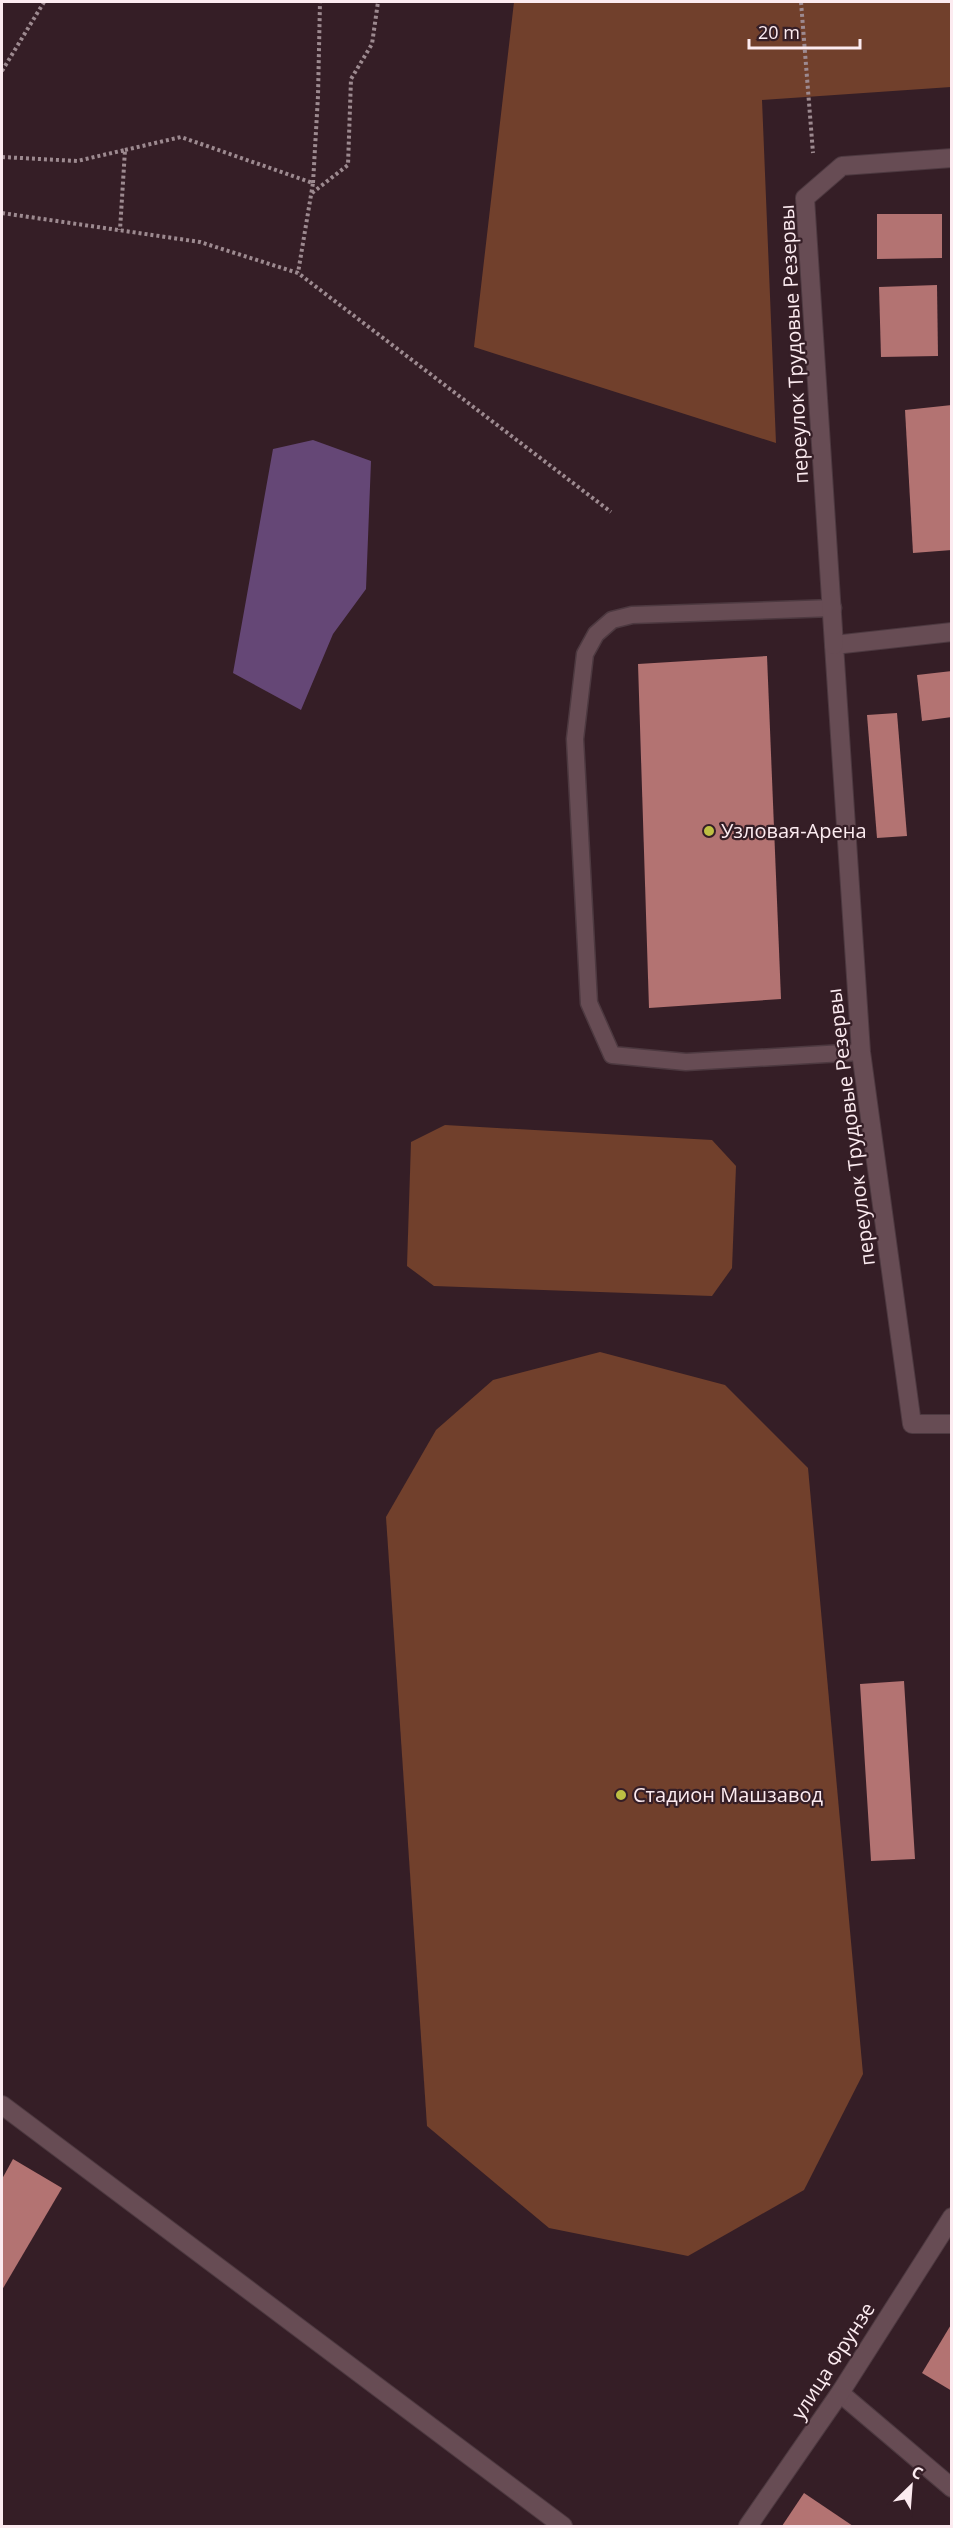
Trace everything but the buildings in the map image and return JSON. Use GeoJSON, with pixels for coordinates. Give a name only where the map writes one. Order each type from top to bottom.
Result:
{"type":"FeatureCollection","features":[{"type":"Feature","properties":{"kind":"street","name":"переулок Трудовые Резервы"},"geometry":{"type":"LineString","coordinates":[[951,158],[842,166],[805,198],[861,1052],[912,1424],[951,1424]]}},
{"type":"Feature","properties":{"kind":"street"},"geometry":{"type":"LineString","coordinates":[[834,645],[951,632]]}},
{"type":"Feature","properties":{"kind":"street"},"geometry":{"type":"LineString","coordinates":[[2,2106],[563,2526]]}},
{"type":"Feature","properties":{"kind":"street","name":"улица Фрунзе"},"geometry":{"type":"LineString","coordinates":[[748,2526],[840,2393],[951,2217]]}},
{"type":"Feature","properties":{"kind":"street"},"geometry":{"type":"LineString","coordinates":[[840,2393],[951,2487]]}},
{"type":"Feature","properties":{"kind":"lane"},"geometry":{"type":"LineString","coordinates":[[832,608],[632,615],[612,620],[596,634],[585,654],[575,739],[588,991],[589,1003],[612,1055],[686,1062],[861,1052]]}},
{"type":"Feature","properties":{"kind":"path"},"geometry":{"type":"LineString","coordinates":[[2,71],[44,2]]}},
{"type":"Feature","properties":{"kind":"path"},"geometry":{"type":"LineString","coordinates":[[298,273],[313,183],[320,2]]}},
{"type":"Feature","properties":{"kind":"path"},"geometry":{"type":"LineString","coordinates":[[311,193],[348,165],[351,79],[372,44],[378,2]]}},
{"type":"Feature","properties":{"kind":"path"},"geometry":{"type":"LineString","coordinates":[[801,2],[816,189]]}},
{"type":"Feature","properties":{"kind":"path"},"geometry":{"type":"LineString","coordinates":[[2,157],[77,160],[181,137],[313,183]]}},
{"type":"Feature","properties":{"kind":"path"},"geometry":{"type":"LineString","coordinates":[[120,230],[125,150]]}},
{"type":"Feature","properties":{"kind":"path"},"geometry":{"type":"LineString","coordinates":[[2,213],[200,242],[298,273],[611,512]]}},
{"type":"Feature","properties":{"kind":"shaded area"},"geometry":{"type":"Polygon","coordinates":[[[514,2],[951,2],[951,87],[762,100],[776,443],[474,347],[514,2]]]}},
{"type":"Feature","properties":{"kind":"shaded area"},"geometry":{"type":"Polygon","coordinates":[[[313,440],[371,461],[366,589],[333,634],[301,710],[233,673],[273,449],[313,440]]]}},
{"type":"Feature","properties":{"kind":"shaded area"},"geometry":{"type":"Polygon","coordinates":[[[445,1125],[712,1140],[736,1166],[732,1268],[712,1296],[434,1286],[407,1266],[411,1142],[445,1125]]]}},
{"type":"Feature","properties":{"kind":"shaded area","name":"Стадион Машзавод"},"geometry":{"type":"Polygon","coordinates":[[[600,1352],[725,1385],[808,1468],[863,2074],[804,2190],[688,2256],[549,2228],[427,2126],[386,1517],[436,1430],[493,1380],[600,1352]]]}},
{"type":"Feature","properties":{"kind":"place","name":"Узловая-Арена"},"geometry":{"type":"Point","coordinates":[709,831]}},
{"type":"Feature","properties":{"kind":"place","name":"Стадион Машзавод"},"geometry":{"type":"Point","coordinates":[621,1795]}}]}
